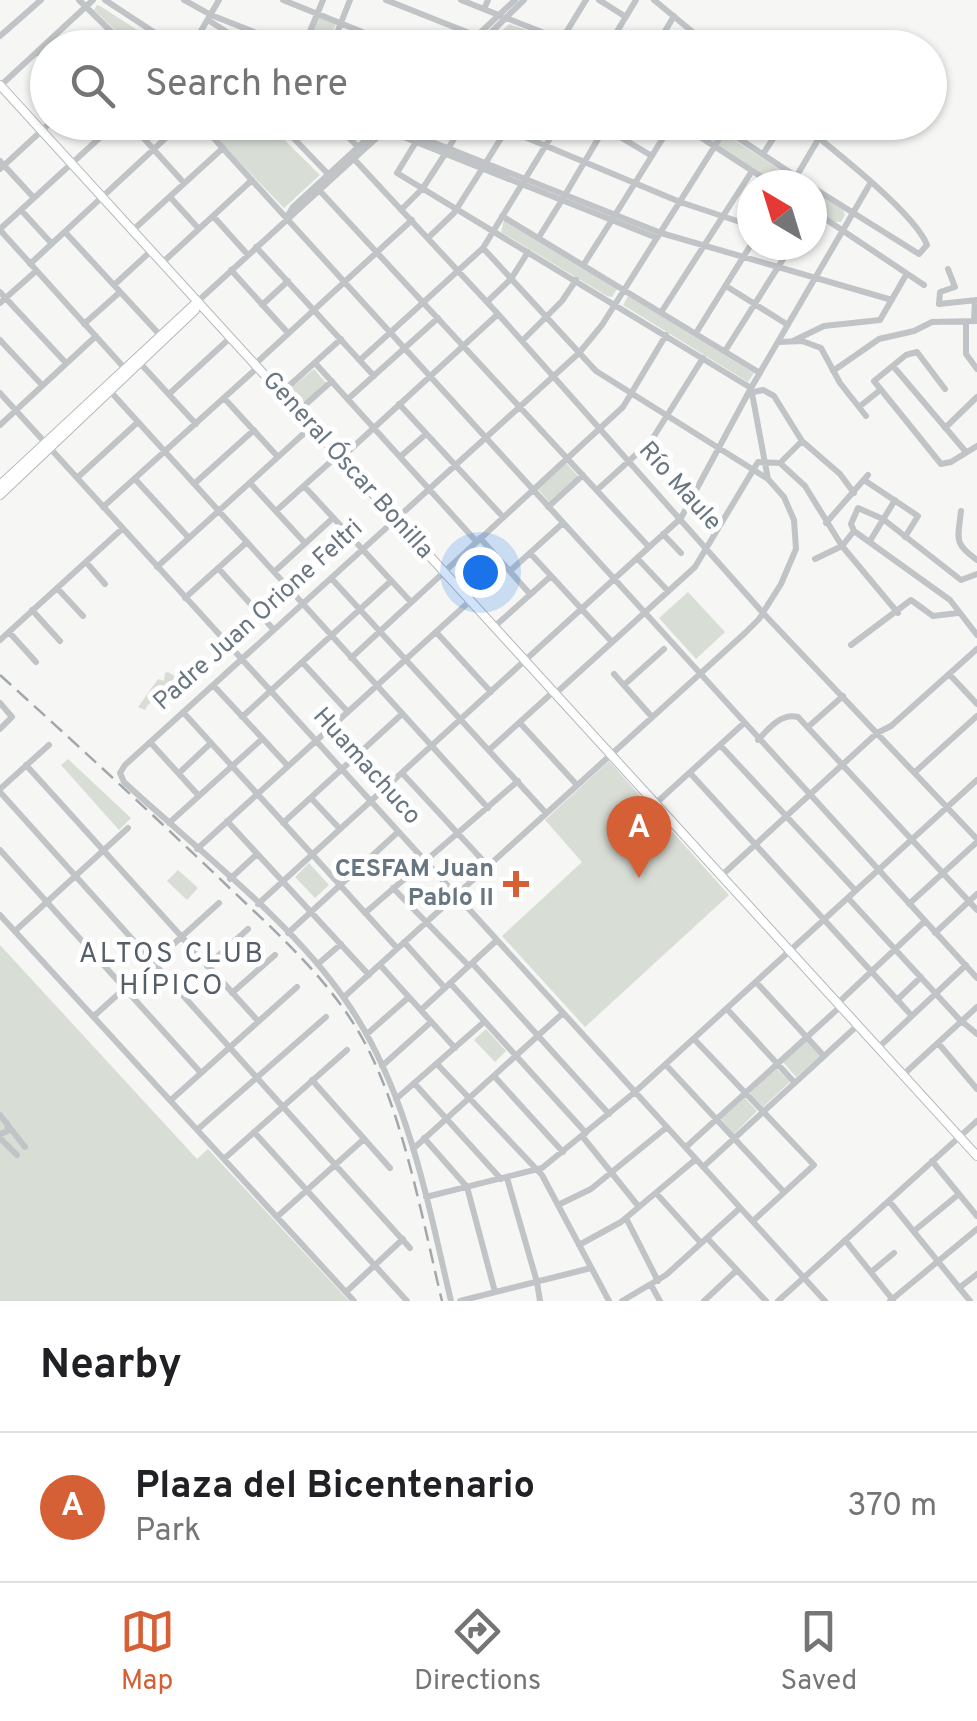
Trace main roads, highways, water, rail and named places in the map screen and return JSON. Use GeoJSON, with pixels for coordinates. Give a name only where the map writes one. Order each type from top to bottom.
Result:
{"type":"FeatureCollection","features":[{"type":"Feature","properties":{"kind":"main road","name":"General Óscar Bonilla"},"geometry":{"type":"LineString","coordinates":[[0,86],[30,118]]}},
{"type":"Feature","properties":{"kind":"main road","name":"General Óscar Bonilla"},"geometry":{"type":"LineString","coordinates":[[50,140],[977,1156]]}},
{"type":"Feature","properties":{"kind":"main road"},"geometry":{"type":"LineString","coordinates":[[0,496],[159,334],[197,302]]}},
{"type":"Feature","properties":{"kind":"main road"},"geometry":{"type":"LineString","coordinates":[[0,485],[110,391],[126,370],[140,362],[194,310],[197,302]]}},
{"type":"Feature","properties":{"kind":"railway"},"geometry":{"type":"LineString","coordinates":[[0,675],[258,915],[318,977],[353,1022],[392,1106],[442,1301]]}},
{"type":"Feature","properties":{"kind":"place","name":"Plaza del Bicentenario"},"geometry":{"type":"Point","coordinates":[639,878]}},
{"type":"Feature","properties":{"kind":"place","name":"CESFAM Juan Pablo II"},"geometry":{"type":"Point","coordinates":[516,884]}},
{"type":"Feature","properties":{"kind":"district","name":"ALTOS CLUB HÍPICO"},"geometry":{"type":"Point","coordinates":[172,971]}}]}
